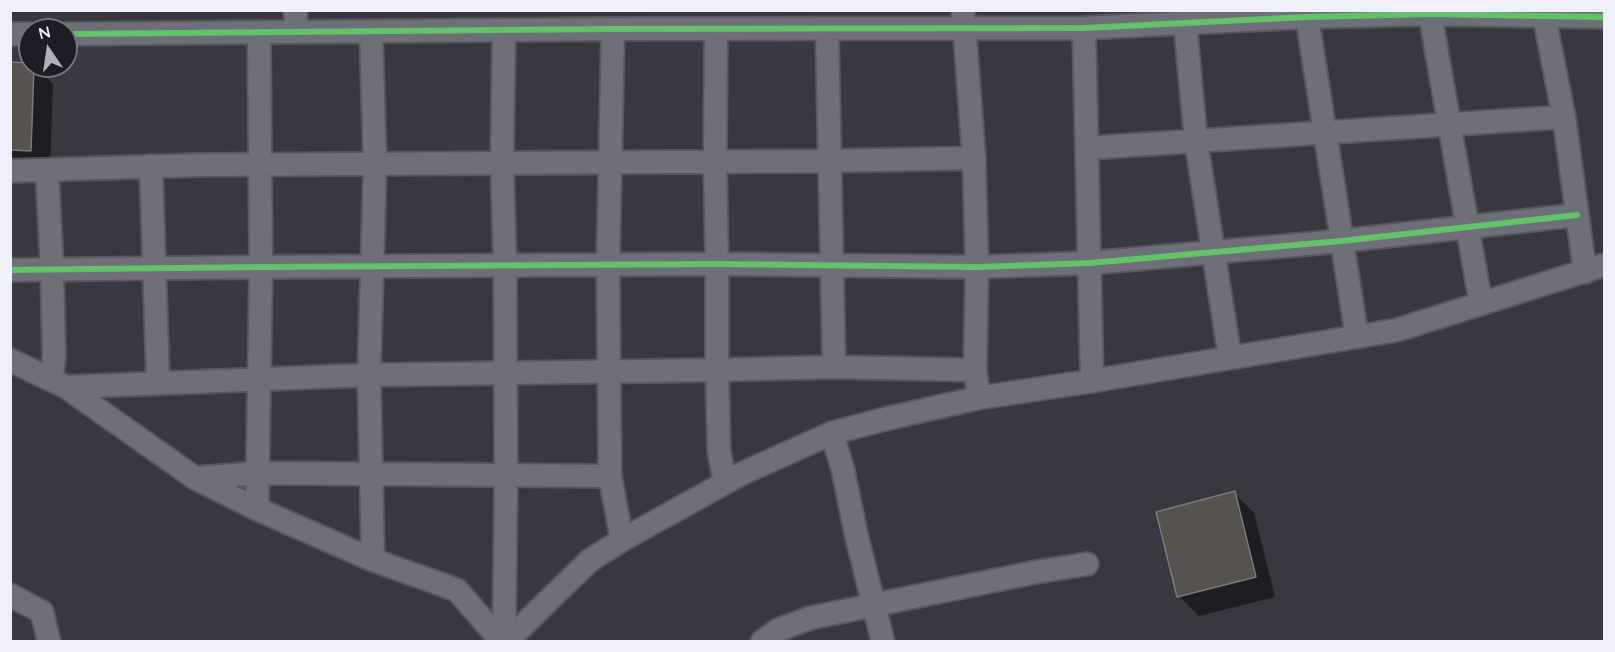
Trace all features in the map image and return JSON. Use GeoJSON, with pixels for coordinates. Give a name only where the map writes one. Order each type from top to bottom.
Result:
{"type":"FeatureCollection","features":[{"type":"Feature","properties":{"kind":"street"},"geometry":{"type":"LineString","coordinates":[[78,34],[259,33],[296,21],[371,31],[613,29],[661,20],[716,29],[827,30],[964,19],[1084,28],[1356,13],[1605,17]]}},
{"type":"Feature","properties":{"kind":"street"},"geometry":{"type":"LineString","coordinates":[[1430,14],[1481,304]]}},
{"type":"Feature","properties":{"kind":"street"},"geometry":{"type":"LineString","coordinates":[[504,642],[589,561],[622,540],[743,473],[832,434],[885,419],[978,398],[1397,330],[1595,268],[1577,215],[1564,117],[1544,16]]}},
{"type":"Feature","properties":{"kind":"street"},"geometry":{"type":"LineString","coordinates":[[1307,17],[1357,337]]}},
{"type":"Feature","properties":{"kind":"street"},"geometry":{"type":"LineString","coordinates":[[964,19],[974,158],[977,267],[975,370],[978,398]]}},
{"type":"Feature","properties":{"kind":"street"},"geometry":{"type":"LineString","coordinates":[[1185,23],[1196,141],[1230,358]]}},
{"type":"Feature","properties":{"kind":"street"},"geometry":{"type":"LineString","coordinates":[[1084,28],[1092,381]]}},
{"type":"Feature","properties":{"kind":"street"},"geometry":{"type":"LineString","coordinates":[[613,29],[608,265],[610,476],[622,540]]}},
{"type":"Feature","properties":{"kind":"street"},"geometry":{"type":"LineString","coordinates":[[716,29],[717,370],[719,452],[725,483]]}},
{"type":"Feature","properties":{"kind":"street"},"geometry":{"type":"LineString","coordinates":[[504,30],[502,163],[506,373],[504,642]]}},
{"type":"Feature","properties":{"kind":"street"},"geometry":{"type":"LineString","coordinates":[[827,30],[834,367]]}},
{"type":"Feature","properties":{"kind":"street"},"geometry":{"type":"LineString","coordinates":[[371,31],[375,164],[369,375],[373,560]]}},
{"type":"Feature","properties":{"kind":"street"},"geometry":{"type":"LineString","coordinates":[[257,509],[261,267],[259,33]]}},
{"type":"Feature","properties":{"kind":"street"},"geometry":{"type":"LineString","coordinates":[[1087,148],[1564,117]]}},
{"type":"Feature","properties":{"kind":"street"},"geometry":{"type":"LineString","coordinates":[[10,171],[151,166],[974,158]]}},
{"type":"Feature","properties":{"kind":"street"},"geometry":{"type":"LineString","coordinates":[[151,166],[158,383]]}},
{"type":"Feature","properties":{"kind":"street"},"geometry":{"type":"LineString","coordinates":[[47,170],[54,355],[59,383]]}},
{"type":"Feature","properties":{"kind":"street"},"geometry":{"type":"LineString","coordinates":[[10,270],[717,264],[977,267],[1090,263],[1341,241],[1577,215]]}},
{"type":"Feature","properties":{"kind":"street"},"geometry":{"type":"LineString","coordinates":[[10,360],[59,383],[195,478],[257,509],[373,560],[457,590],[504,642]]}},
{"type":"Feature","properties":{"kind":"street"},"geometry":{"type":"LineString","coordinates":[[59,383],[158,383],[369,375],[834,367],[975,370]]}},
{"type":"Feature","properties":{"kind":"street"},"geometry":{"type":"LineString","coordinates":[[832,434],[843,470],[856,534],[883,642]]}},
{"type":"Feature","properties":{"kind":"street"},"geometry":{"type":"LineString","coordinates":[[195,478],[259,474],[371,473],[610,476]]}},
{"type":"Feature","properties":{"kind":"street"},"geometry":{"type":"LineString","coordinates":[[762,642],[778,630],[810,618],[1036,572],[1087,564]]}},
{"type":"Feature","properties":{"kind":"street"},"geometry":{"type":"LineString","coordinates":[[10,595],[42,612],[50,642]]}},
{"type":"Feature","properties":{"kind":"building"},"geometry":{"type":"Polygon","coordinates":[[[10,62],[18,62],[18,78],[34,78],[31,151],[10,150],[10,62]]]}},
{"type":"Feature","properties":{"kind":"building"},"geometry":{"type":"Polygon","coordinates":[[[1235,491],[1256,577],[1177,597],[1156,512],[1235,491]]]}},
{"type":"Feature","properties":{"kind":"cycle path"},"geometry":{"type":"LineString","coordinates":[[78,34],[1084,28],[1307,17],[1430,14],[1604,17]]}},
{"type":"Feature","properties":{"kind":"cycle path"},"geometry":{"type":"LineString","coordinates":[[10,270],[717,264],[977,267],[1090,263],[1341,241],[1577,215]]}}]}
